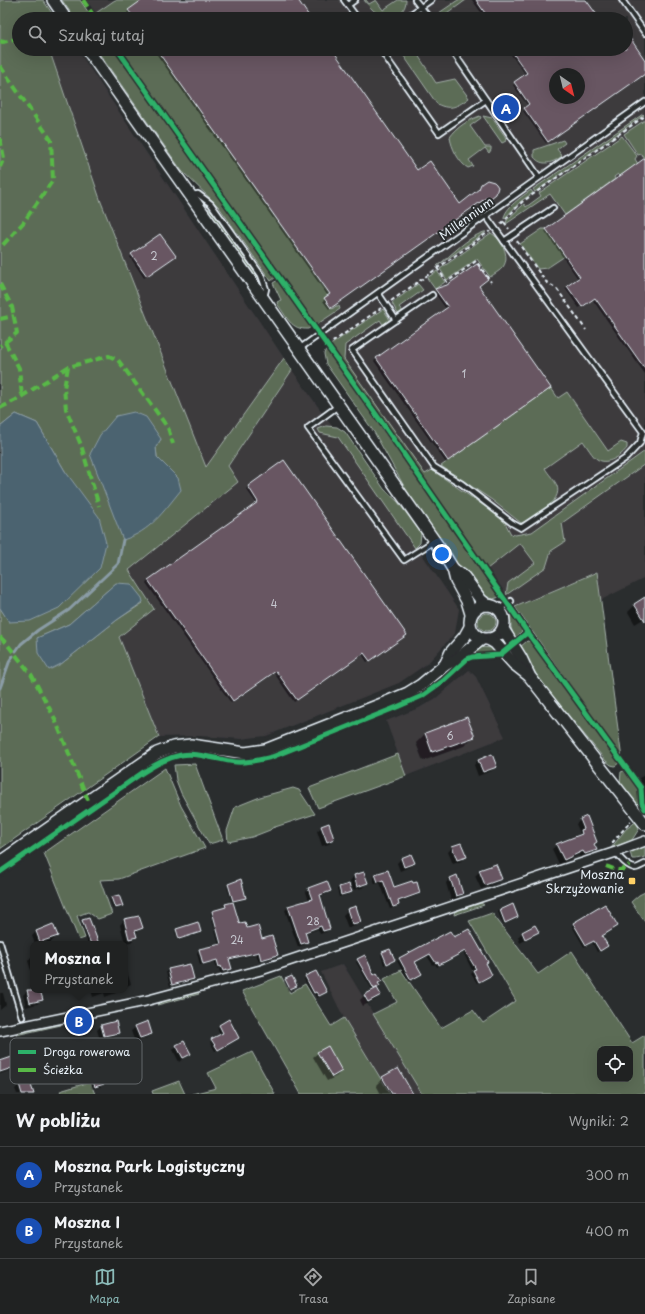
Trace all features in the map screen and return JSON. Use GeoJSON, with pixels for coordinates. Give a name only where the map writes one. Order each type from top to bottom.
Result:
{"type":"FeatureCollection","features":[{"type":"Feature","properties":{"kind":"street"},"geometry":{"type":"LineString","coordinates":[[53,0],[61,12]]}},
{"type":"Feature","properties":{"kind":"street"},"geometry":{"type":"LineString","coordinates":[[92,56],[453,569],[464,577],[480,600],[487,605]]}},
{"type":"Feature","properties":{"kind":"street"},"geometry":{"type":"LineString","coordinates":[[445,665],[451,652],[465,636],[470,627],[471,614],[467,601],[456,582],[453,569]]}},
{"type":"Feature","properties":{"kind":"street"},"geometry":{"type":"LineString","coordinates":[[0,862],[157,753],[173,748],[191,745],[245,753],[265,750],[384,704],[408,693],[421,686],[445,665],[458,658],[485,639],[497,636],[503,629],[504,619],[499,610],[493,606],[487,605],[478,607],[471,614]]}},
{"type":"Feature","properties":{"kind":"street"},"geometry":{"type":"LineString","coordinates":[[470,627],[474,633],[495,643],[514,664],[530,676]]}},
{"type":"Feature","properties":{"kind":"street"},"geometry":{"type":"LineString","coordinates":[[503,629],[530,676],[645,824]]}},
{"type":"Feature","properties":{"kind":"street"},"geometry":{"type":"LineString","coordinates":[[0,1031],[145,1001],[261,970],[645,841]]}},
{"type":"Feature","properties":{"kind":"lane"},"geometry":{"type":"LineString","coordinates":[[344,0],[353,12]]}},
{"type":"Feature","properties":{"kind":"lane"},"geometry":{"type":"LineString","coordinates":[[348,5],[354,0]]}},
{"type":"Feature","properties":{"kind":"lane"},"geometry":{"type":"LineString","coordinates":[[415,0],[425,12]]}},
{"type":"Feature","properties":{"kind":"lane"},"geometry":{"type":"LineString","coordinates":[[414,12],[431,0]]}},
{"type":"Feature","properties":{"kind":"lane"},"geometry":{"type":"LineString","coordinates":[[622,0],[630,12]]}},
{"type":"Feature","properties":{"kind":"lane"},"geometry":{"type":"LineString","coordinates":[[633,16],[645,33]]}},
{"type":"Feature","properties":{"kind":"lane"},"geometry":{"type":"LineString","coordinates":[[385,56],[439,132],[486,100]]}},
{"type":"Feature","properties":{"kind":"lane"},"geometry":{"type":"LineString","coordinates":[[456,56],[539,177]]}},
{"type":"Feature","properties":{"kind":"lane","name":"Millennium"},"geometry":{"type":"LineString","coordinates":[[299,349],[645,102]]}},
{"type":"Feature","properties":{"kind":"lane"},"geometry":{"type":"LineString","coordinates":[[504,241],[553,208]]}},
{"type":"Feature","properties":{"kind":"lane"},"geometry":{"type":"LineString","coordinates":[[432,295],[352,350],[434,467],[462,484],[512,523],[521,528],[626,458],[640,443],[643,432],[486,216]]}},
{"type":"Feature","properties":{"kind":"lane"},"geometry":{"type":"LineString","coordinates":[[378,293],[396,320]]}},
{"type":"Feature","properties":{"kind":"lane"},"geometry":{"type":"LineString","coordinates":[[338,406],[308,428],[404,560],[434,541]]}},
{"type":"Feature","properties":{"kind":"lane"},"geometry":{"type":"LineString","coordinates":[[499,610],[511,601]]}},
{"type":"Feature","properties":{"kind":"lane"},"geometry":{"type":"LineString","coordinates":[[616,852],[619,857],[633,867],[636,868],[645,864]]}},
{"type":"Feature","properties":{"kind":"lane"},"geometry":{"type":"LineString","coordinates":[[0,942],[22,1016]]}},
{"type":"Feature","properties":{"kind":"path"},"geometry":{"type":"LineString","coordinates":[[327,346],[504,222],[522,202],[645,116]]}},
{"type":"Feature","properties":{"kind":"path"},"geometry":{"type":"LineString","coordinates":[[504,222],[545,281],[557,289],[586,330]]}},
{"type":"Feature","properties":{"kind":"path"},"geometry":{"type":"LineString","coordinates":[[437,268],[447,282],[476,261],[491,282]]}},
{"type":"Feature","properties":{"kind":"shaded area"},"geometry":{"type":"Polygon","coordinates":[[[86,0],[645,0],[645,578],[601,600],[596,572],[515,607],[126,56],[633,56],[633,12],[95,12],[86,0]]]}},
{"type":"Feature","properties":{"kind":"shaded area"},"geometry":{"type":"Polygon","coordinates":[[[51,56],[82,56],[284,358],[206,468],[101,202],[51,56]]]}},
{"type":"Feature","properties":{"kind":"shaded area"},"geometry":{"type":"Polygon","coordinates":[[[292,370],[400,522],[459,609],[455,633],[428,663],[399,683],[266,736],[241,739],[200,736],[159,737],[119,637],[154,609],[129,570],[237,482],[228,466],[292,370]]]}},
{"type":"Feature","properties":{"kind":"shaded area"},"geometry":{"type":"Polygon","coordinates":[[[469,670],[476,677],[505,737],[406,776],[386,721],[419,708],[436,698],[469,670]]]}},
{"type":"Feature","properties":{"kind":"shaded area"},"geometry":{"type":"Polygon","coordinates":[[[343,964],[422,1094],[390,1094],[344,1018],[321,972],[343,964]]]}},
{"type":"Feature","properties":{"kind":"green space"},"geometry":{"type":"Polygon","coordinates":[[[0,0],[43,0],[51,12],[12,12],[12,56],[51,56],[101,202],[206,467],[284,358],[292,370],[228,466],[238,482],[129,570],[154,609],[119,637],[159,737],[0,849],[0,608],[10,622],[65,471],[37,423],[16,414],[0,427],[0,0]],[[116,416],[157,457],[156,447],[161,439],[116,416]],[[116,583],[69,624],[37,638],[61,664],[117,620],[143,603],[116,583]]]}},
{"type":"Feature","properties":{"kind":"green space"},"geometry":{"type":"Polygon","coordinates":[[[62,0],[80,0],[88,12],[70,12],[62,0]]]}},
{"type":"Feature","properties":{"kind":"green space"},"geometry":{"type":"Polygon","coordinates":[[[115,0],[142,0],[138,12],[97,12],[115,0]]]}},
{"type":"Feature","properties":{"kind":"green space"},"geometry":{"type":"Polygon","coordinates":[[[364,0],[366,0],[369,4],[376,0],[383,10],[398,0],[406,0],[401,12],[376,12],[364,0]]]}},
{"type":"Feature","properties":{"kind":"green space"},"geometry":{"type":"Polygon","coordinates":[[[458,0],[466,0],[450,12],[440,12],[458,0]]]}},
{"type":"Feature","properties":{"kind":"green space"},"geometry":{"type":"Polygon","coordinates":[[[101,56],[120,56],[276,277],[271,281],[219,207],[182,171],[101,56]]]}},
{"type":"Feature","properties":{"kind":"green space"},"geometry":{"type":"Polygon","coordinates":[[[126,56],[161,56],[329,294],[324,298],[332,309],[339,306],[340,309],[316,325],[126,56]]]}},
{"type":"Feature","properties":{"kind":"green space"},"geometry":{"type":"Polygon","coordinates":[[[404,56],[419,56],[436,83],[455,79],[469,98],[454,107],[446,107],[437,104],[404,56]]]}},
{"type":"Feature","properties":{"kind":"green space"},"geometry":{"type":"Polygon","coordinates":[[[643,114],[644,115],[535,192],[533,189],[643,114]]]}},
{"type":"Feature","properties":{"kind":"green space"},"geometry":{"type":"Polygon","coordinates":[[[480,116],[481,118],[470,126],[485,147],[491,147],[491,150],[489,153],[485,148],[469,160],[473,166],[468,168],[456,154],[450,137],[463,124],[480,116]]]}},
{"type":"Feature","properties":{"kind":"green space"},"geometry":{"type":"Polygon","coordinates":[[[483,116],[492,118],[505,136],[506,141],[502,143],[483,116]]]}},
{"type":"Feature","properties":{"kind":"green space"},"geometry":{"type":"Polygon","coordinates":[[[645,120],[645,159],[641,154],[638,155],[624,134],[645,120]]]}},
{"type":"Feature","properties":{"kind":"green space"},"geometry":{"type":"Polygon","coordinates":[[[622,136],[637,156],[635,159],[638,164],[620,176],[618,174],[614,177],[615,179],[565,215],[550,194],[506,224],[507,220],[524,204],[526,207],[541,196],[539,193],[622,136]]]}},
{"type":"Feature","properties":{"kind":"green space"},"geometry":{"type":"Polygon","coordinates":[[[563,140],[565,143],[557,149],[562,156],[559,158],[548,163],[544,163],[540,162],[534,157],[534,150],[563,140]]]}},
{"type":"Feature","properties":{"kind":"green space"},"geometry":{"type":"Polygon","coordinates":[[[531,190],[533,193],[521,201],[504,219],[510,207],[531,190]]]}},
{"type":"Feature","properties":{"kind":"green space"},"geometry":{"type":"Polygon","coordinates":[[[208,208],[216,216],[254,271],[257,279],[207,210],[208,208]]]}},
{"type":"Feature","properties":{"kind":"green space"},"geometry":{"type":"Polygon","coordinates":[[[542,229],[546,229],[565,256],[547,268],[538,269],[520,244],[542,229]]]}},
{"type":"Feature","properties":{"kind":"green space"},"geometry":{"type":"Polygon","coordinates":[[[486,232],[437,266],[465,242],[486,232]]]}},
{"type":"Feature","properties":{"kind":"green space"},"geometry":{"type":"Polygon","coordinates":[[[491,233],[498,239],[504,248],[506,258],[503,267],[490,277],[477,259],[447,280],[440,269],[491,233]]]}},
{"type":"Feature","properties":{"kind":"green space"},"geometry":{"type":"Polygon","coordinates":[[[437,271],[445,282],[435,289],[427,278],[437,271]]]}},
{"type":"Feature","properties":{"kind":"green space"},"geometry":{"type":"Polygon","coordinates":[[[278,280],[311,327],[308,329],[302,329],[293,325],[278,305],[277,302],[281,300],[273,283],[278,280]]]}},
{"type":"Feature","properties":{"kind":"green space"},"geometry":{"type":"Polygon","coordinates":[[[418,284],[423,290],[399,307],[404,313],[401,315],[398,314],[392,303],[418,284]]]}},
{"type":"Feature","properties":{"kind":"green space"},"geometry":{"type":"Polygon","coordinates":[[[383,309],[389,318],[389,323],[384,326],[380,320],[345,345],[344,359],[425,474],[432,470],[503,519],[511,534],[515,535],[532,532],[645,451],[645,464],[562,523],[565,542],[551,551],[546,567],[506,595],[508,583],[535,563],[520,543],[487,569],[329,346],[383,309]]]}},
{"type":"Feature","properties":{"kind":"green space"},"geometry":{"type":"Polygon","coordinates":[[[326,349],[500,597],[493,599],[485,596],[472,583],[445,549],[405,488],[374,432],[326,364],[324,354],[326,349]]]}},
{"type":"Feature","properties":{"kind":"green space"},"geometry":{"type":"Polygon","coordinates":[[[551,388],[558,398],[567,392],[608,451],[621,442],[627,444],[627,448],[614,459],[609,461],[601,461],[594,456],[583,441],[545,468],[557,486],[558,492],[556,498],[546,509],[533,518],[521,523],[492,500],[441,466],[551,388]]]}},
{"type":"Feature","properties":{"kind":"green space"},"geometry":{"type":"Polygon","coordinates":[[[326,426],[337,427],[345,432],[384,489],[398,502],[421,533],[420,543],[415,548],[338,437],[320,433],[318,429],[326,426]]]}},
{"type":"Feature","properties":{"kind":"green space"},"geometry":{"type":"Polygon","coordinates":[[[597,572],[622,759],[515,607],[597,572]]]}},
{"type":"Feature","properties":{"kind":"green space"},"geometry":{"type":"Polygon","coordinates":[[[510,610],[523,630],[514,639],[511,627],[510,610]]]}},
{"type":"Feature","properties":{"kind":"green space"},"geometry":{"type":"Polygon","coordinates":[[[487,613],[493,616],[496,622],[493,628],[487,631],[481,628],[478,622],[481,616],[487,613]]]}},
{"type":"Feature","properties":{"kind":"green space"},"geometry":{"type":"Polygon","coordinates":[[[527,641],[532,642],[561,684],[620,762],[615,766],[606,761],[542,683],[519,648],[527,641]]]}},
{"type":"Feature","properties":{"kind":"green space"},"geometry":{"type":"Polygon","coordinates":[[[481,647],[492,648],[498,652],[468,656],[481,647]]]}},
{"type":"Feature","properties":{"kind":"green space"},"geometry":{"type":"Polygon","coordinates":[[[398,754],[406,776],[318,808],[309,788],[398,754]]]}},
{"type":"Feature","properties":{"kind":"green space"},"geometry":{"type":"Polygon","coordinates":[[[195,764],[223,840],[209,844],[181,793],[176,780],[174,765],[195,764]]]}},
{"type":"Feature","properties":{"kind":"green space"},"geometry":{"type":"Polygon","coordinates":[[[165,768],[181,806],[205,848],[119,879],[100,880],[112,914],[98,919],[88,912],[77,916],[85,938],[79,940],[44,853],[165,768]]]}},
{"type":"Feature","properties":{"kind":"green space"},"geometry":{"type":"Polygon","coordinates":[[[624,771],[639,789],[639,806],[620,783],[621,772],[624,771]]]}},
{"type":"Feature","properties":{"kind":"green space"},"geometry":{"type":"Polygon","coordinates":[[[293,788],[299,790],[315,814],[272,828],[252,837],[228,842],[227,831],[235,807],[260,797],[293,788]]]}},
{"type":"Feature","properties":{"kind":"green space"},"geometry":{"type":"Polygon","coordinates":[[[637,821],[639,829],[632,840],[611,848],[626,829],[637,821]]]}},
{"type":"Feature","properties":{"kind":"green space"},"geometry":{"type":"Polygon","coordinates":[[[645,847],[645,857],[632,859],[630,852],[645,847]]]}},
{"type":"Feature","properties":{"kind":"green space"},"geometry":{"type":"Polygon","coordinates":[[[645,892],[645,922],[631,902],[645,892]]]}},
{"type":"Feature","properties":{"kind":"green space"},"geometry":{"type":"Polygon","coordinates":[[[481,903],[484,905],[454,915],[455,911],[481,903]]]}},
{"type":"Feature","properties":{"kind":"green space"},"geometry":{"type":"Polygon","coordinates":[[[492,913],[538,974],[572,951],[632,1043],[645,1035],[645,1094],[422,1094],[373,1014],[397,1002],[384,979],[401,970],[441,1028],[473,1010],[483,1023],[516,1001],[469,921],[492,913]]]}},
{"type":"Feature","properties":{"kind":"green space"},"geometry":{"type":"Polygon","coordinates":[[[281,976],[290,993],[305,984],[331,1026],[344,1018],[390,1094],[301,1094],[242,991],[281,976]]]}},
{"type":"Feature","properties":{"kind":"green space"},"geometry":{"type":"Polygon","coordinates":[[[197,992],[199,994],[157,1005],[160,1002],[197,992]]]}},
{"type":"Feature","properties":{"kind":"green space"},"geometry":{"type":"Polygon","coordinates":[[[59,1023],[61,1025],[16,1035],[17,1032],[59,1023]]]}},
{"type":"Feature","properties":{"kind":"green space"},"geometry":{"type":"Polygon","coordinates":[[[252,1052],[275,1094],[192,1094],[216,1088],[208,1073],[252,1052]]]}},
{"type":"Feature","properties":{"kind":"green space"},"geometry":{"type":"Polygon","coordinates":[[[179,1081],[185,1094],[153,1094],[152,1091],[179,1081]]]}},
{"type":"Feature","properties":{"kind":"green space"},"geometry":{"type":"Polygon","coordinates":[[[83,1084],[91,1084],[95,1094],[62,1094],[60,1091],[83,1084]]]}},
{"type":"Feature","properties":{"kind":"water"},"geometry":{"type":"Polygon","coordinates":[[[134,412],[146,417],[161,439],[156,447],[157,457],[178,478],[181,490],[156,520],[133,536],[123,540],[90,454],[100,435],[116,416],[134,412]]]}},
{"type":"Feature","properties":{"kind":"water"},"geometry":{"type":"Polygon","coordinates":[[[16,414],[37,423],[65,471],[99,517],[106,543],[100,568],[59,608],[30,621],[9,622],[0,608],[0,427],[16,414]]]}},
{"type":"Feature","properties":{"kind":"water"},"geometry":{"type":"Polygon","coordinates":[[[116,583],[131,584],[142,598],[143,602],[117,620],[61,664],[49,670],[38,653],[37,638],[69,624],[116,583]]]}},
{"type":"Feature","properties":{"kind":"building"},"geometry":{"type":"Polygon","coordinates":[[[142,0],[298,0],[306,12],[130,12],[128,10],[142,0]]]}},
{"type":"Feature","properties":{"kind":"building"},"geometry":{"type":"Polygon","coordinates":[[[476,0],[586,0],[595,12],[484,12],[476,0]]]}},
{"type":"Feature","properties":{"kind":"building"},"geometry":{"type":"Polygon","coordinates":[[[633,42],[645,60],[645,74],[548,142],[524,108],[529,104],[514,82],[527,73],[515,56],[633,56],[633,42]]]}},
{"type":"Feature","properties":{"kind":"building"},"geometry":{"type":"Polygon","coordinates":[[[161,56],[337,56],[417,170],[430,161],[460,204],[479,189],[481,184],[487,180],[494,182],[498,187],[496,194],[491,198],[486,198],[331,308],[324,298],[330,294],[161,56]]]}},
{"type":"Feature","properties":{"kind":"building"},"geometry":{"type":"Polygon","coordinates":[[[645,158],[645,369],[595,298],[582,307],[567,286],[580,277],[546,229],[645,158]]]}},
{"type":"Feature","properties":{"kind":"building"},"geometry":{"type":"Polygon","coordinates":[[[160,234],[176,256],[147,276],[131,254],[160,234]]]}},
{"type":"Feature","properties":{"kind":"building"},"geometry":{"type":"Polygon","coordinates":[[[477,264],[488,279],[479,286],[551,388],[448,461],[376,358],[448,307],[435,289],[447,285],[477,264]]]}},
{"type":"Feature","properties":{"kind":"building"},"geometry":{"type":"Polygon","coordinates":[[[284,460],[407,635],[370,661],[364,653],[297,700],[276,671],[233,701],[148,580],[258,502],[248,486],[284,460]]]}},
{"type":"Feature","properties":{"kind":"building"},"geometry":{"type":"Polygon","coordinates":[[[645,597],[645,621],[634,604],[645,597]]]}},
{"type":"Feature","properties":{"kind":"building"},"geometry":{"type":"Polygon","coordinates":[[[467,717],[475,737],[432,752],[425,733],[467,717]]]}},
{"type":"Feature","properties":{"kind":"building"},"geometry":{"type":"Polygon","coordinates":[[[492,754],[497,767],[483,772],[478,760],[492,754]]]}},
{"type":"Feature","properties":{"kind":"building"},"geometry":{"type":"Polygon","coordinates":[[[587,816],[597,842],[594,844],[597,850],[585,854],[583,851],[564,860],[556,844],[582,834],[581,830],[584,829],[580,819],[587,816]]]}},
{"type":"Feature","properties":{"kind":"building"},"geometry":{"type":"Polygon","coordinates":[[[329,823],[334,839],[327,842],[321,826],[329,823]]]}},
{"type":"Feature","properties":{"kind":"building"},"geometry":{"type":"Polygon","coordinates":[[[461,843],[467,857],[457,860],[452,846],[461,843]]]}},
{"type":"Feature","properties":{"kind":"building"},"geometry":{"type":"Polygon","coordinates":[[[411,854],[415,863],[404,867],[401,858],[411,854]]]}},
{"type":"Feature","properties":{"kind":"building"},"geometry":{"type":"Polygon","coordinates":[[[496,864],[502,879],[485,885],[479,870],[496,864]]]}},
{"type":"Feature","properties":{"kind":"building"},"geometry":{"type":"Polygon","coordinates":[[[388,870],[394,887],[412,881],[413,883],[417,882],[420,893],[398,901],[399,905],[393,907],[383,880],[378,882],[375,874],[388,870]]]}},
{"type":"Feature","properties":{"kind":"building"},"geometry":{"type":"Polygon","coordinates":[[[364,872],[368,883],[357,887],[354,875],[364,872]]]}},
{"type":"Feature","properties":{"kind":"building"},"geometry":{"type":"Polygon","coordinates":[[[457,875],[463,894],[456,896],[450,878],[457,875]]]}},
{"type":"Feature","properties":{"kind":"building"},"geometry":{"type":"Polygon","coordinates":[[[241,879],[246,898],[233,901],[228,884],[241,879]]]}},
{"type":"Feature","properties":{"kind":"building"},"geometry":{"type":"Polygon","coordinates":[[[327,881],[331,891],[320,895],[330,929],[323,931],[321,926],[305,932],[308,942],[301,944],[288,906],[312,899],[308,888],[327,881]]]}},
{"type":"Feature","properties":{"kind":"building"},"geometry":{"type":"Polygon","coordinates":[[[349,884],[352,892],[341,895],[339,887],[349,884]]]}},
{"type":"Feature","properties":{"kind":"building"},"geometry":{"type":"Polygon","coordinates":[[[119,895],[123,906],[115,908],[111,897],[119,895]]]}},
{"type":"Feature","properties":{"kind":"building"},"geometry":{"type":"Polygon","coordinates":[[[233,902],[239,922],[245,922],[247,928],[258,925],[262,939],[272,936],[278,955],[261,960],[259,952],[229,959],[232,969],[223,971],[221,966],[219,967],[217,960],[203,964],[199,949],[221,944],[212,911],[226,907],[225,904],[233,902]]]}},
{"type":"Feature","properties":{"kind":"building"},"geometry":{"type":"Polygon","coordinates":[[[513,904],[518,917],[505,923],[500,910],[513,904]]]}},
{"type":"Feature","properties":{"kind":"building"},"geometry":{"type":"Polygon","coordinates":[[[605,904],[618,926],[602,936],[608,946],[600,951],[594,941],[586,945],[573,923],[605,904]]]}},
{"type":"Feature","properties":{"kind":"building"},"geometry":{"type":"Polygon","coordinates":[[[356,906],[361,922],[352,924],[347,909],[356,906]]]}},
{"type":"Feature","properties":{"kind":"building"},"geometry":{"type":"Polygon","coordinates":[[[139,916],[143,928],[135,931],[137,937],[129,939],[124,919],[139,916]]]}},
{"type":"Feature","properties":{"kind":"building"},"geometry":{"type":"Polygon","coordinates":[[[89,918],[98,941],[90,941],[82,920],[89,918]]]}},
{"type":"Feature","properties":{"kind":"building"},"geometry":{"type":"Polygon","coordinates":[[[198,922],[201,932],[179,939],[176,929],[198,922]]]}},
{"type":"Feature","properties":{"kind":"building"},"geometry":{"type":"Polygon","coordinates":[[[53,924],[58,936],[40,941],[36,931],[53,924]]]}},
{"type":"Feature","properties":{"kind":"building"},"geometry":{"type":"Polygon","coordinates":[[[535,925],[539,932],[525,939],[522,932],[535,925]]]}},
{"type":"Feature","properties":{"kind":"building"},"geometry":{"type":"Polygon","coordinates":[[[469,929],[488,962],[486,963],[492,975],[479,982],[473,970],[476,969],[465,951],[439,965],[430,954],[415,962],[422,974],[411,980],[399,958],[450,931],[454,937],[469,929]]]}},
{"type":"Feature","properties":{"kind":"building"},"geometry":{"type":"Polygon","coordinates":[[[390,949],[395,960],[387,964],[382,952],[390,949]]]}},
{"type":"Feature","properties":{"kind":"building"},"geometry":{"type":"Polygon","coordinates":[[[365,955],[374,975],[377,973],[382,981],[378,983],[380,986],[374,989],[357,959],[365,955]]]}},
{"type":"Feature","properties":{"kind":"building"},"geometry":{"type":"Polygon","coordinates":[[[190,964],[194,979],[172,985],[168,969],[190,964]]]}},
{"type":"Feature","properties":{"kind":"building"},"geometry":{"type":"Polygon","coordinates":[[[316,971],[327,992],[319,996],[316,992],[314,993],[305,976],[316,971]]]}},
{"type":"Feature","properties":{"kind":"building"},"geometry":{"type":"Polygon","coordinates":[[[292,976],[297,986],[290,989],[285,979],[292,976]]]}},
{"type":"Feature","properties":{"kind":"building"},"geometry":{"type":"Polygon","coordinates":[[[377,988],[381,995],[368,1002],[364,995],[377,988]]]}},
{"type":"Feature","properties":{"kind":"building"},"geometry":{"type":"Polygon","coordinates":[[[27,990],[30,990],[30,993],[41,993],[43,1000],[30,1003],[27,990]]]}},
{"type":"Feature","properties":{"kind":"building"},"geometry":{"type":"Polygon","coordinates":[[[229,1019],[239,1038],[218,1050],[211,1039],[223,1033],[219,1025],[229,1019]]]}},
{"type":"Feature","properties":{"kind":"building"},"geometry":{"type":"Polygon","coordinates":[[[116,1021],[119,1033],[104,1036],[101,1025],[116,1021]]]}},
{"type":"Feature","properties":{"kind":"building"},"geometry":{"type":"Polygon","coordinates":[[[148,1021],[152,1034],[140,1038],[135,1026],[148,1021]]]}},
{"type":"Feature","properties":{"kind":"building"},"geometry":{"type":"Polygon","coordinates":[[[184,1041],[191,1054],[183,1058],[176,1045],[184,1041]]]}},
{"type":"Feature","properties":{"kind":"building"},"geometry":{"type":"Polygon","coordinates":[[[328,1046],[342,1071],[332,1077],[317,1052],[328,1046]]]}},
{"type":"Feature","properties":{"kind":"building"},"geometry":{"type":"Polygon","coordinates":[[[10,1058],[10,1069],[0,1072],[0,1061],[10,1058]]]}},
{"type":"Feature","properties":{"kind":"building"},"geometry":{"type":"Polygon","coordinates":[[[398,1068],[413,1094],[392,1094],[382,1077],[398,1068]]]}},
{"type":"Feature","properties":{"kind":"building"},"geometry":{"type":"Polygon","coordinates":[[[19,1084],[34,1084],[31,1085],[34,1094],[22,1094],[19,1084]]]}},
{"type":"Feature","properties":{"kind":"building"},"geometry":{"type":"Polygon","coordinates":[[[94,1084],[104,1084],[95,1087],[94,1084]]]}},
{"type":"Feature","properties":{"kind":"waterway"},"geometry":{"type":"LineString","coordinates":[[16,651],[21,644],[38,630],[69,610],[118,564],[123,540]]}},
{"type":"Feature","properties":{"kind":"waterway"},"geometry":{"type":"LineString","coordinates":[[0,688],[10,660],[13,656]]}},
{"type":"Feature","properties":{"kind":"marked path"},"geometry":{"type":"LineString","coordinates":[[83,0],[91,12]]}},
{"type":"Feature","properties":{"kind":"marked path"},"geometry":{"type":"LineString","coordinates":[[0,41],[3,42],[12,40]]}},
{"type":"Feature","properties":{"kind":"marked path"},"geometry":{"type":"LineString","coordinates":[[0,66],[51,140],[53,180],[23,223],[0,248]]}},
{"type":"Feature","properties":{"kind":"marked path"},"geometry":{"type":"LineString","coordinates":[[0,138],[4,158],[0,167]]}},
{"type":"Feature","properties":{"kind":"marked path"},"geometry":{"type":"LineString","coordinates":[[0,284],[12,307],[17,333],[0,346]]}},
{"type":"Feature","properties":{"kind":"marked path"},"geometry":{"type":"LineString","coordinates":[[0,319],[14,316]]}},
{"type":"Feature","properties":{"kind":"marked path"},"geometry":{"type":"LineString","coordinates":[[5,342],[19,368],[22,396]]}},
{"type":"Feature","properties":{"kind":"marked path"},"geometry":{"type":"LineString","coordinates":[[0,408],[16,400],[68,367],[109,356],[118,360],[153,407],[168,428],[173,444]]}},
{"type":"Feature","properties":{"kind":"marked path"},"geometry":{"type":"LineString","coordinates":[[68,367],[64,388],[66,409],[81,445],[99,506]]}},
{"type":"Feature","properties":{"kind":"marked path"},"geometry":{"type":"LineString","coordinates":[[0,637],[31,674],[54,717],[88,800]]}},
{"type":"Feature","properties":{"kind":"marked path"},"geometry":{"type":"LineString","coordinates":[[606,866],[621,870],[629,865]]}},
{"type":"Feature","properties":{"kind":"cycle path"},"geometry":{"type":"LineString","coordinates":[[122,56],[385,427],[530,636],[641,788],[642,803],[645,809]]}},
{"type":"Feature","properties":{"kind":"cycle path"},"geometry":{"type":"LineString","coordinates":[[0,872],[142,773],[165,760],[188,754],[240,762],[272,757],[422,696],[443,681],[467,659],[472,657],[500,655],[528,632]]}},
{"type":"Feature","properties":{"kind":"place","name":"Moszna Park Logistyczny"},"geometry":{"type":"Point","coordinates":[506,108]}},
{"type":"Feature","properties":{"kind":"place","name":"Moszna Skrzyżowanie"},"geometry":{"type":"Point","coordinates":[632,881]}},
{"type":"Feature","properties":{"kind":"place","name":"Moszna I"},"geometry":{"type":"Point","coordinates":[79,1021]}}]}
